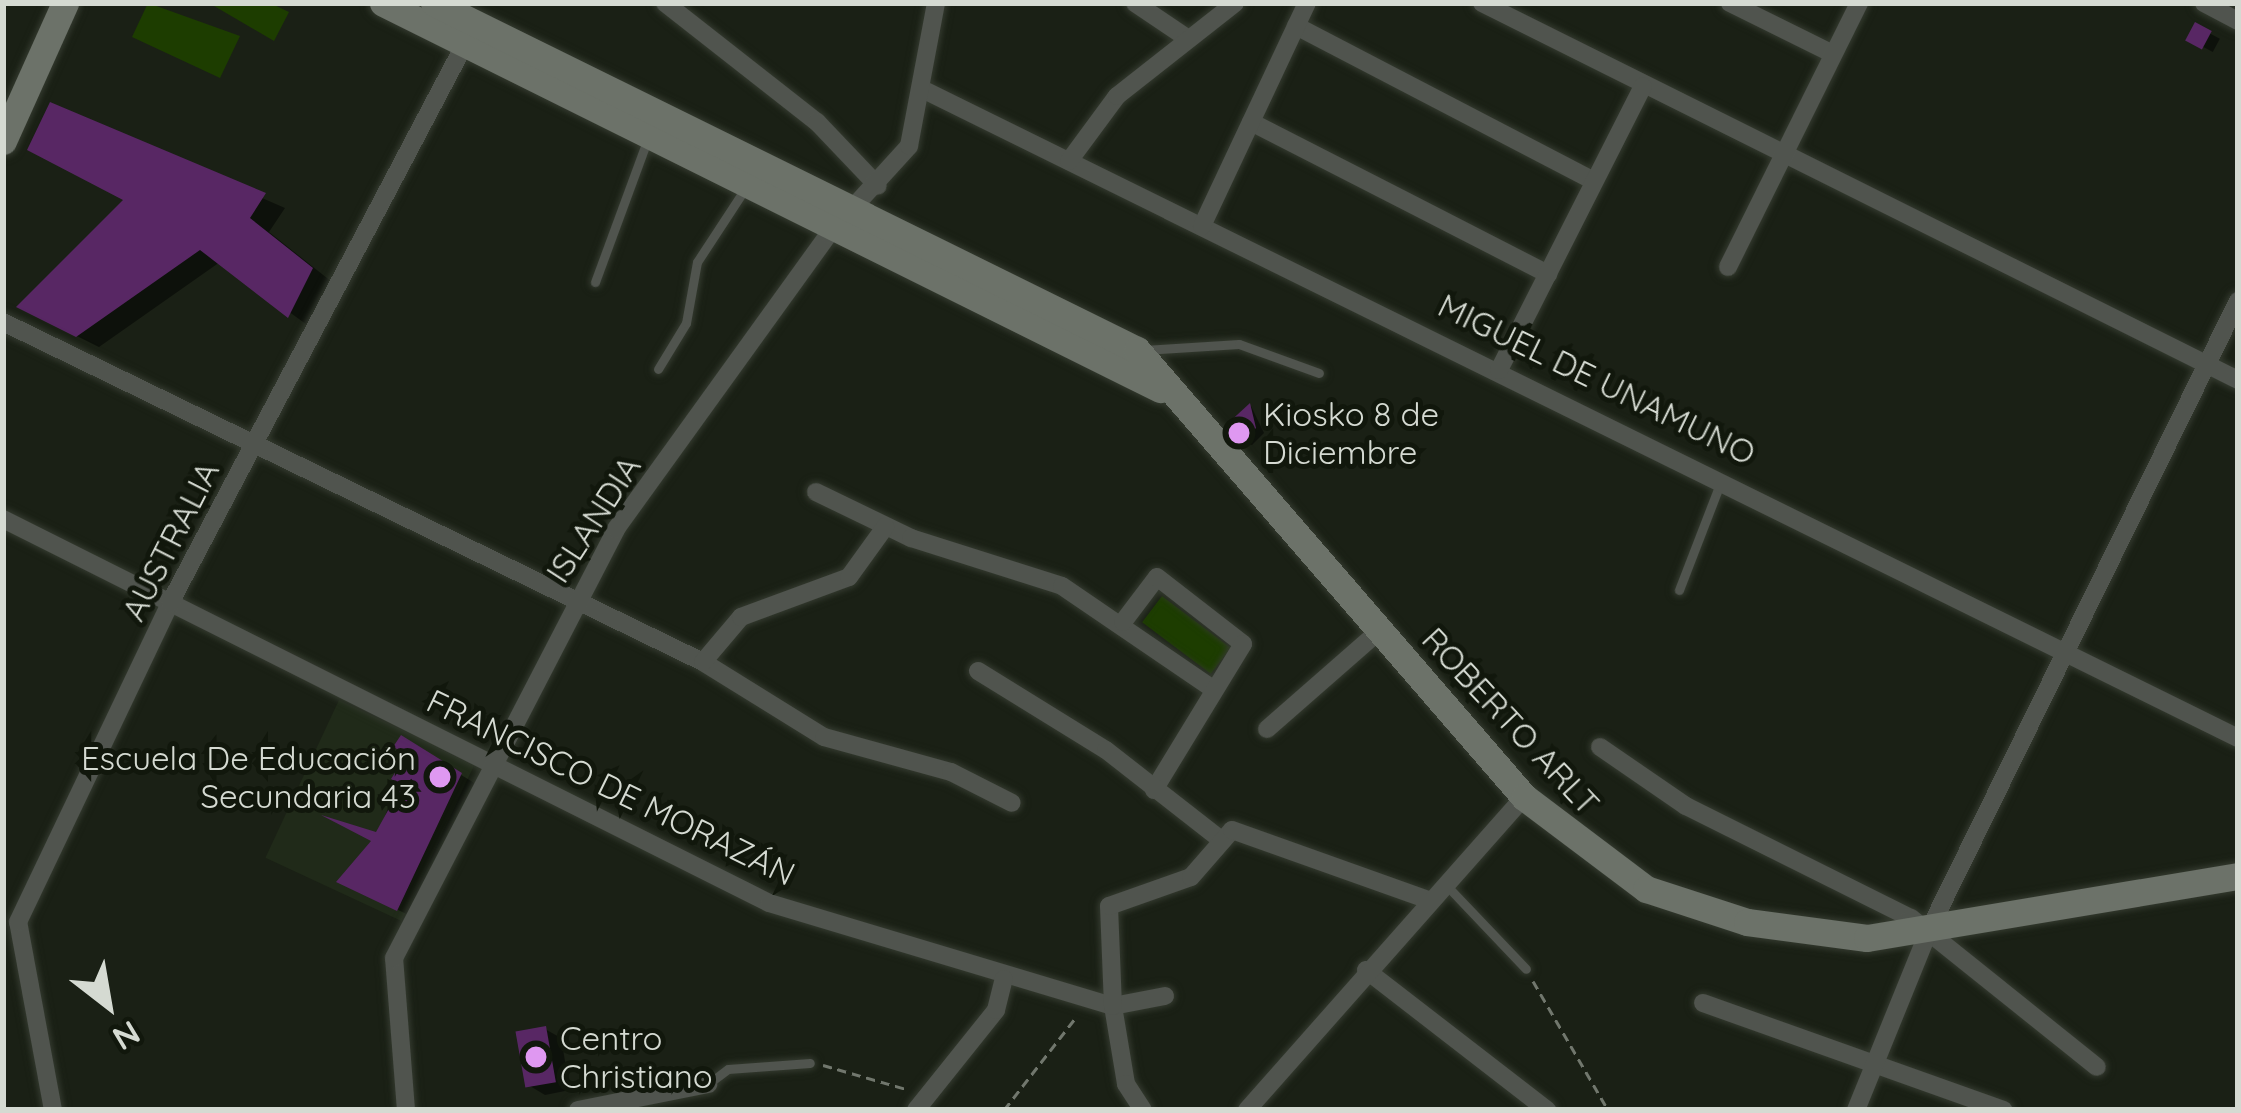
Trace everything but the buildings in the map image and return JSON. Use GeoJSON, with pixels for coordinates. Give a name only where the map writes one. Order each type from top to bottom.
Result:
{"type":"FeatureCollection","features":[{"type":"Feature","properties":{"kind":"street"},"geometry":{"type":"LineString","coordinates":[[3,141],[65,3]]}},
{"type":"Feature","properties":{"kind":"street"},"geometry":{"type":"LineString","coordinates":[[383,3],[471,33],[845,218]]}},
{"type":"Feature","properties":{"kind":"street"},"geometry":{"type":"LineString","coordinates":[[434,3],[471,33],[650,134],[749,182],[845,218]]}},
{"type":"Feature","properties":{"kind":"street"},"geometry":{"type":"LineString","coordinates":[[665,3],[817,122],[878,186]]}},
{"type":"Feature","properties":{"kind":"street","name":"ISLANDIA"},"geometry":{"type":"LineString","coordinates":[[406,1110],[390,968],[490,760],[575,601],[845,218],[909,146],[935,3]]}},
{"type":"Feature","properties":{"kind":"street"},"geometry":{"type":"LineString","coordinates":[[1135,3],[1184,36]]}},
{"type":"Feature","properties":{"kind":"street"},"geometry":{"type":"LineString","coordinates":[[1069,160],[1094,120],[1184,36],[1235,3]]}},
{"type":"Feature","properties":{"kind":"street"},"geometry":{"type":"LineString","coordinates":[[1202,226],[1307,3]]}},
{"type":"Feature","properties":{"kind":"street"},"geometry":{"type":"LineString","coordinates":[[1730,3],[1833,54]]}},
{"type":"Feature","properties":{"kind":"street"},"geometry":{"type":"LineString","coordinates":[[1728,267],[1858,3]]}},
{"type":"Feature","properties":{"kind":"street"},"geometry":{"type":"LineString","coordinates":[[2204,3],[2230,12]]}},
{"type":"Feature","properties":{"kind":"street"},"geometry":{"type":"LineString","coordinates":[[1486,4],[2238,380]]}},
{"type":"Feature","properties":{"kind":"street"},"geometry":{"type":"LineString","coordinates":[[1296,26],[1594,181]]}},
{"type":"Feature","properties":{"kind":"street","name":"AUSTRALIA"},"geometry":{"type":"LineString","coordinates":[[52,1110],[10,919],[170,603],[471,33]]}},
{"type":"Feature","properties":{"kind":"street"},"geometry":{"type":"LineString","coordinates":[[1499,370],[1643,86]]}},
{"type":"Feature","properties":{"kind":"street","name":"MIGUEL DE UNAMUNO"},"geometry":{"type":"LineString","coordinates":[[922,88],[2238,738]]}},
{"type":"Feature","properties":{"kind":"street"},"geometry":{"type":"LineString","coordinates":[[1251,122],[1548,274]]}},
{"type":"Feature","properties":{"kind":"street","name":"ROBERTO ARLT"},"geometry":{"type":"LineString","coordinates":[[845,218],[1137,350],[1524,797],[1600,862],[1674,901],[1839,937],[1928,931],[2238,877]]}},
{"type":"Feature","properties":{"kind":"street","name":"ROBERTO ARLT"},"geometry":{"type":"LineString","coordinates":[[845,218],[1178,402]]}},
{"type":"Feature","properties":{"kind":"street"},"geometry":{"type":"LineString","coordinates":[[1856,1110],[1928,931],[2238,301]]}},
{"type":"Feature","properties":{"kind":"street"},"geometry":{"type":"LineString","coordinates":[[3,322],[703,662],[824,737],[951,772],[1012,803]]}},
{"type":"Feature","properties":{"kind":"street"},"geometry":{"type":"LineString","coordinates":[[816,492],[885,527],[1062,586],[1124,622],[1210,687]]}},
{"type":"Feature","properties":{"kind":"street","name":"FRANCISCO DE MORAZÁN"},"geometry":{"type":"LineString","coordinates":[[3,519],[769,903],[1083,1004],[1113,1006],[1165,995]]}},
{"type":"Feature","properties":{"kind":"street"},"geometry":{"type":"LineString","coordinates":[[703,662],[741,616],[849,577],[885,527]]}},
{"type":"Feature","properties":{"kind":"street"},"geometry":{"type":"LineString","coordinates":[[1124,622],[1157,577],[1243,644],[1210,687],[1154,790]]}},
{"type":"Feature","properties":{"kind":"street"},"geometry":{"type":"LineString","coordinates":[[1267,729],[1379,632]]}},
{"type":"Feature","properties":{"kind":"street"},"geometry":{"type":"LineString","coordinates":[[978,671],[1221,840]]}},
{"type":"Feature","properties":{"kind":"street"},"geometry":{"type":"LineString","coordinates":[[1600,748],[1686,806],[1928,931],[2097,1067]]}},
{"type":"Feature","properties":{"kind":"street"},"geometry":{"type":"LineString","coordinates":[[1247,1110],[1366,970],[1524,797]]}},
{"type":"Feature","properties":{"kind":"street"},"geometry":{"type":"LineString","coordinates":[[1143,1110],[1126,1084],[1113,1006],[1112,902],[1190,877],[1221,840],[1248,829],[1429,900]]}},
{"type":"Feature","properties":{"kind":"street"},"geometry":{"type":"LineString","coordinates":[[1366,970],[1547,1110]]}},
{"type":"Feature","properties":{"kind":"street"},"geometry":{"type":"LineString","coordinates":[[921,1105],[997,1010],[1004,979]]}},
{"type":"Feature","properties":{"kind":"street"},"geometry":{"type":"LineString","coordinates":[[1703,1003],[2003,1110]]}},
{"type":"Feature","properties":{"kind":"street"},"geometry":{"type":"LineString","coordinates":[[578,1110],[708,1084]]}},
{"type":"Feature","properties":{"kind":"lane"},"geometry":{"type":"LineString","coordinates":[[595,282],[650,134]]}},
{"type":"Feature","properties":{"kind":"lane"},"geometry":{"type":"LineString","coordinates":[[658,369],[686,323],[698,262],[749,182]]}},
{"type":"Feature","properties":{"kind":"lane"},"geometry":{"type":"LineString","coordinates":[[1137,350],[1240,344],[1319,373]]}},
{"type":"Feature","properties":{"kind":"lane"},"geometry":{"type":"LineString","coordinates":[[1679,590],[1721,481]]}},
{"type":"Feature","properties":{"kind":"lane"},"geometry":{"type":"LineString","coordinates":[[1444,883],[1526,969]]}},
{"type":"Feature","properties":{"kind":"lane"},"geometry":{"type":"LineString","coordinates":[[708,1084],[728,1069],[810,1064]]}},
{"type":"Feature","properties":{"kind":"path"},"geometry":{"type":"LineString","coordinates":[[1526,969],[1608,1110]]}},
{"type":"Feature","properties":{"kind":"path"},"geometry":{"type":"LineString","coordinates":[[1004,1110],[1083,1004]]}},
{"type":"Feature","properties":{"kind":"path"},"geometry":{"type":"LineString","coordinates":[[810,1064],[888,1079],[921,1105]]}},
{"type":"Feature","properties":{"kind":"shaded area"},"geometry":{"type":"Polygon","coordinates":[[[339,700],[475,763],[401,921],[265,858],[339,700]]]}},
{"type":"Feature","properties":{"kind":"green space"},"geometry":{"type":"Polygon","coordinates":[[[148,3],[240,36],[220,78],[132,37],[148,3]]]}},
{"type":"Feature","properties":{"kind":"green space"},"geometry":{"type":"Polygon","coordinates":[[[209,3],[270,3],[289,12],[274,41],[209,3]]]}},
{"type":"Feature","properties":{"kind":"green space"},"geometry":{"type":"Polygon","coordinates":[[[1162,596],[1231,648],[1211,674],[1142,622],[1162,596]]]}},
{"type":"Feature","properties":{"kind":"place","name":"Kiosko 8 de Diciembre"},"geometry":{"type":"Point","coordinates":[1239,433]}},
{"type":"Feature","properties":{"kind":"place","name":"Escuela De Educación Secundaria 43"},"geometry":{"type":"Point","coordinates":[440,777]}},
{"type":"Feature","properties":{"kind":"place","name":"Centro Christiano"},"geometry":{"type":"Point","coordinates":[536,1057]}}]}
